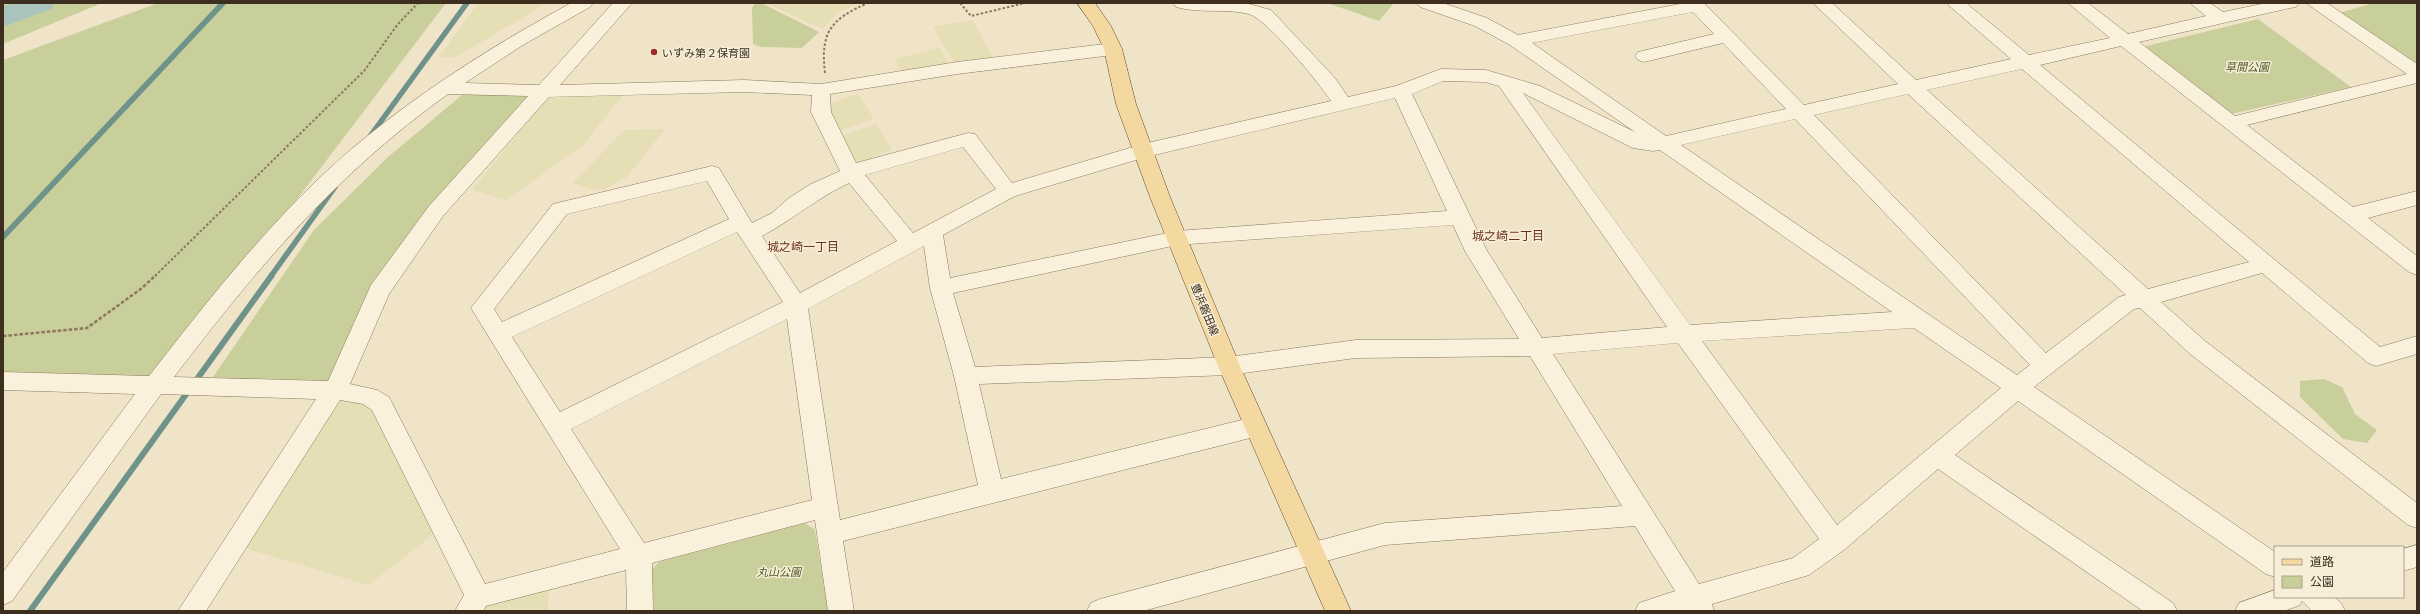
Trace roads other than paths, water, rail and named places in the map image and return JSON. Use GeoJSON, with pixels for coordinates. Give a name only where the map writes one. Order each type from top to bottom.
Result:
{"type":"FeatureCollection","features":[{"type":"Feature","properties":{"kind":"main road","name":"豊浜磐田線"},"geometry":{"type":"LineString","coordinates":[[1086,3],[1102,26],[1113,49],[1126,104],[1143,151],[1254,428],[1338,611]]}},
{"type":"Feature","properties":{"kind":"street"},"geometry":{"type":"LineString","coordinates":[[3,594],[155,386],[253,261],[327,183],[370,144],[445,88],[543,25],[584,3]]}},
{"type":"Feature","properties":{"kind":"street"},"geometry":{"type":"LineString","coordinates":[[192,611],[332,390],[341,379],[379,291],[436,211],[545,92],[623,3]]}},
{"type":"Feature","properties":{"kind":"street"},"geometry":{"type":"LineString","coordinates":[[1182,3],[1188,5],[1236,6],[1252,8],[1265,14],[1328,82],[1343,105]]}},
{"type":"Feature","properties":{"kind":"street"},"geometry":{"type":"LineString","coordinates":[[1426,3],[1481,22],[1516,41],[2274,565]]}},
{"type":"Feature","properties":{"kind":"street"},"geometry":{"type":"LineString","coordinates":[[1822,3],[2142,298],[2231,375],[2417,517]]}},
{"type":"Feature","properties":{"kind":"street"},"geometry":{"type":"LineString","coordinates":[[1955,3],[2376,358],[2417,345]]}},
{"type":"Feature","properties":{"kind":"street"},"geometry":{"type":"LineString","coordinates":[[2077,3],[2417,267]]}},
{"type":"Feature","properties":{"kind":"street"},"geometry":{"type":"LineString","coordinates":[[2199,3],[2221,19]]}},
{"type":"Feature","properties":{"kind":"street"},"geometry":{"type":"LineString","coordinates":[[557,425],[796,305],[1008,191],[1143,151],[1401,91],[1441,75],[1486,76],[1504,80],[1533,90],[1640,143],[1653,145],[1665,144],[1912,87],[2290,3]]}},
{"type":"Feature","properties":{"kind":"street"},"geometry":{"type":"LineString","coordinates":[[2315,3],[2417,72]]}},
{"type":"Feature","properties":{"kind":"street"},"geometry":{"type":"LineString","coordinates":[[1516,41],[1696,4],[2045,366]]}},
{"type":"Feature","properties":{"kind":"street"},"geometry":{"type":"LineString","coordinates":[[1644,56],[1727,37]]}},
{"type":"Feature","properties":{"kind":"street"},"geometry":{"type":"LineString","coordinates":[[445,88],[545,92],[744,86],[825,90],[958,68],[1113,49]]}},
{"type":"Feature","properties":{"kind":"street"},"geometry":{"type":"LineString","coordinates":[[2230,123],[2417,77]]}},
{"type":"Feature","properties":{"kind":"street"},"geometry":{"type":"LineString","coordinates":[[1504,80],[1684,334],[1835,542]]}},
{"type":"Feature","properties":{"kind":"street"},"geometry":{"type":"LineString","coordinates":[[825,90],[821,112],[852,173],[910,243]]}},
{"type":"Feature","properties":{"kind":"street"},"geometry":{"type":"LineString","coordinates":[[1401,91],[1476,251],[1698,604]]}},
{"type":"Feature","properties":{"kind":"street"},"geometry":{"type":"LineString","coordinates":[[499,333],[745,228],[779,218],[796,203],[812,192],[867,166],[968,139],[1008,191]]}},
{"type":"Feature","properties":{"kind":"street"},"geometry":{"type":"LineString","coordinates":[[640,611],[639,557],[482,308],[560,209],[712,173],[745,228],[796,305],[824,507],[841,611]]}},
{"type":"Feature","properties":{"kind":"street"},"geometry":{"type":"LineString","coordinates":[[2350,215],[2417,198]]}},
{"type":"Feature","properties":{"kind":"street"},"geometry":{"type":"LineString","coordinates":[[941,288],[1177,238],[1460,217]]}},
{"type":"Feature","properties":{"kind":"street"},"geometry":{"type":"LineString","coordinates":[[932,232],[941,288],[966,376],[992,492]]}},
{"type":"Feature","properties":{"kind":"street"},"geometry":{"type":"LineString","coordinates":[[1648,611],[1698,604],[1800,566],[1835,542],[2016,388],[2127,304],[2142,298],[2265,265]]}},
{"type":"Feature","properties":{"kind":"street"},"geometry":{"type":"LineString","coordinates":[[966,376],[1229,366],[1356,349],[1536,347],[1765,327],[1920,319]]}},
{"type":"Feature","properties":{"kind":"street"},"geometry":{"type":"LineString","coordinates":[[3,381],[332,390],[368,396],[380,404],[473,604],[824,507]]}},
{"type":"Feature","properties":{"kind":"street"},"geometry":{"type":"LineString","coordinates":[[829,534],[992,492],[1254,428]]}},
{"type":"Feature","properties":{"kind":"street"},"geometry":{"type":"LineString","coordinates":[[1937,455],[2164,611]]}},
{"type":"Feature","properties":{"kind":"street"},"geometry":{"type":"LineString","coordinates":[[1100,611],[1385,534],[1643,515]]}},
{"type":"Feature","properties":{"kind":"street"},"geometry":{"type":"LineString","coordinates":[[2404,560],[2417,556]]}},
{"type":"Feature","properties":{"kind":"street"},"geometry":{"type":"LineString","coordinates":[[2248,611],[2288,598]]}},
{"type":"Feature","properties":{"kind":"street"},"geometry":{"type":"LineString","coordinates":[[2315,598],[2332,611]]}},
{"type":"Feature","properties":{"kind":"waterway"},"geometry":{"type":"LineString","coordinates":[[3,18],[40,3]]}},
{"type":"Feature","properties":{"kind":"waterway"},"geometry":{"type":"LineString","coordinates":[[3,237],[223,3]]}},
{"type":"Feature","properties":{"kind":"waterway"},"geometry":{"type":"LineString","coordinates":[[371,135],[467,3]]}},
{"type":"Feature","properties":{"kind":"waterway"},"geometry":{"type":"LineString","coordinates":[[271,276],[335,187]]}},
{"type":"Feature","properties":{"kind":"waterway"},"geometry":{"type":"LineString","coordinates":[[30,611],[272,275]]}},
{"type":"Feature","properties":{"kind":"place","name":"いずみ第２保育園"},"geometry":{"type":"Point","coordinates":[654,52]}},
{"type":"Feature","properties":{"kind":"district","name":"城之崎二丁目"},"geometry":{"type":"Point","coordinates":[1508,235]}},
{"type":"Feature","properties":{"kind":"district","name":"城之崎一丁目"},"geometry":{"type":"Point","coordinates":[803,246]}},
{"type":"Feature","properties":{"kind":"park label","name":"草間公園"},"geometry":{"type":"Point","coordinates":[2247,66]}},
{"type":"Feature","properties":{"kind":"park label","name":"丸山公園"},"geometry":{"type":"Point","coordinates":[779,571]}}]}
